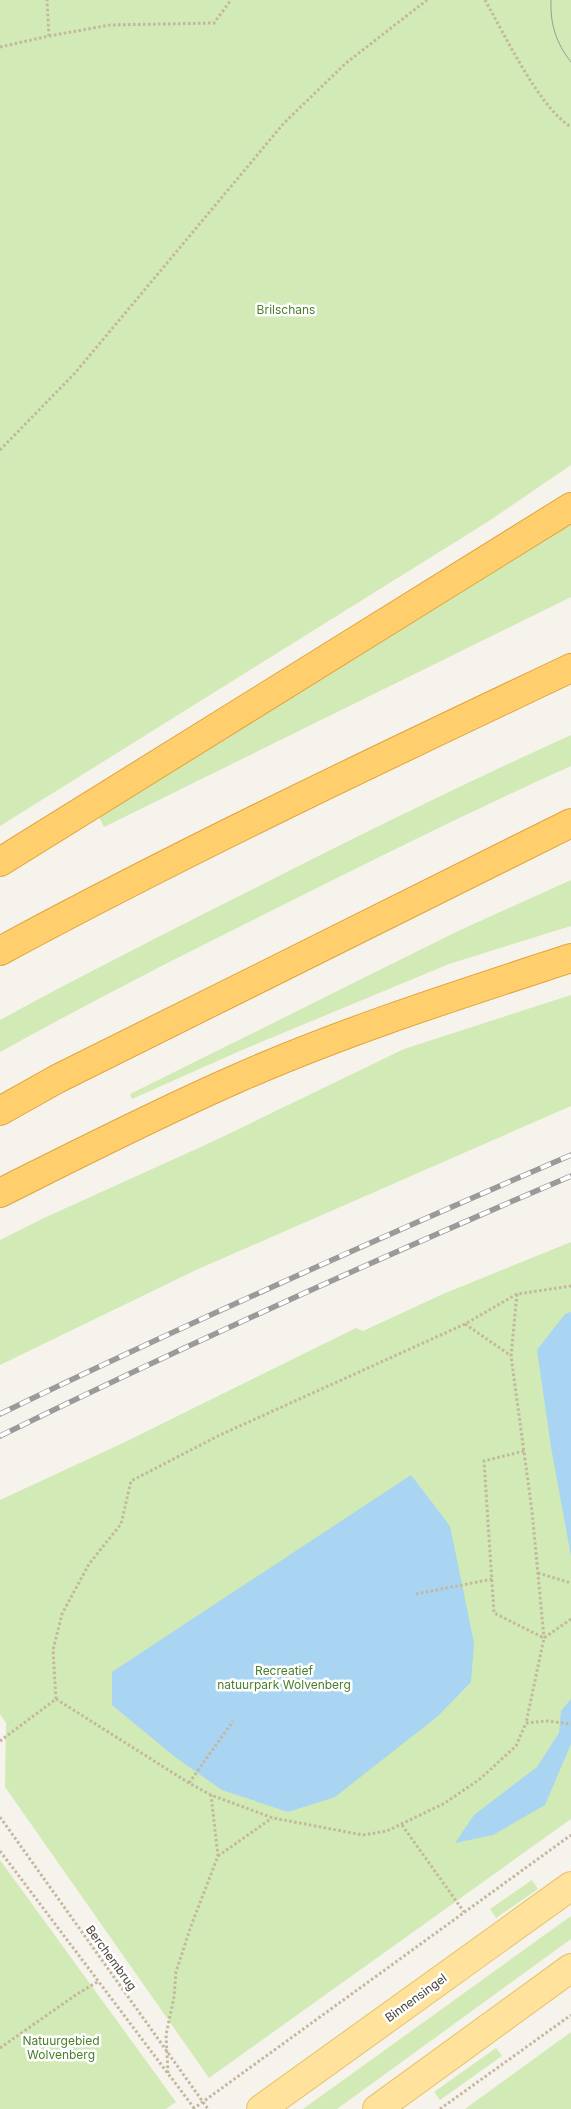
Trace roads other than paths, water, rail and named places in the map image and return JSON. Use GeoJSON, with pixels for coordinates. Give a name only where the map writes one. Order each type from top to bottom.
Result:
{"type":"FeatureCollection","features":[{"type":"Feature","properties":{"kind":"highway"},"geometry":{"type":"LineString","coordinates":[[0,862],[571,507]]}},
{"type":"Feature","properties":{"kind":"highway"},"geometry":{"type":"LineString","coordinates":[[0,951],[247,822],[571,668]]}},
{"type":"Feature","properties":{"kind":"highway"},"geometry":{"type":"LineString","coordinates":[[0,1111],[57,1079],[571,822]]}},
{"type":"Feature","properties":{"kind":"highway"},"geometry":{"type":"LineString","coordinates":[[0,1193],[236,1078],[408,1013],[571,958]]}},
{"type":"Feature","properties":{"kind":"main road","name":"Binnensingel"},"geometry":{"type":"LineString","coordinates":[[261,2109],[571,1886]]}},
{"type":"Feature","properties":{"kind":"main road"},"geometry":{"type":"LineString","coordinates":[[377,2109],[571,1968]]}},
{"type":"Feature","properties":{"kind":"water"},"geometry":{"type":"Polygon","coordinates":[[[571,1312],[571,1556],[551,1447],[537,1350],[565,1314],[571,1312]]]}},
{"type":"Feature","properties":{"kind":"water"},"geometry":{"type":"Polygon","coordinates":[[[411,1475],[450,1526],[474,1643],[471,1682],[438,1716],[335,1797],[288,1812],[222,1790],[175,1757],[112,1705],[112,1672],[411,1475]]]}},
{"type":"Feature","properties":{"kind":"water"},"geometry":{"type":"Polygon","coordinates":[[[571,1699],[571,1744],[545,1805],[493,1835],[455,1843],[474,1815],[537,1767],[559,1733],[561,1711],[571,1699]]]}},
{"type":"Feature","properties":{"kind":"tram line"},"geometry":{"type":"LineString","coordinates":[[551,0],[555,33],[561,48],[571,62]]}},
{"type":"Feature","properties":{"kind":"railway"},"geometry":{"type":"LineString","coordinates":[[0,1414],[284,1282],[571,1155]]}},
{"type":"Feature","properties":{"kind":"railway"},"geometry":{"type":"LineString","coordinates":[[0,1436],[284,1302],[571,1176]]}},
{"type":"Feature","properties":{"kind":"park label","name":"Brilschans"},"geometry":{"type":"Point","coordinates":[286,310]}},
{"type":"Feature","properties":{"kind":"park label","name":"Recreatief natuurpark Wolvenberg"},"geometry":{"type":"Point","coordinates":[284,1678]}},
{"type":"Feature","properties":{"kind":"park label","name":"Natuurgebied Wolvenberg"},"geometry":{"type":"Point","coordinates":[61,2048]}}]}
